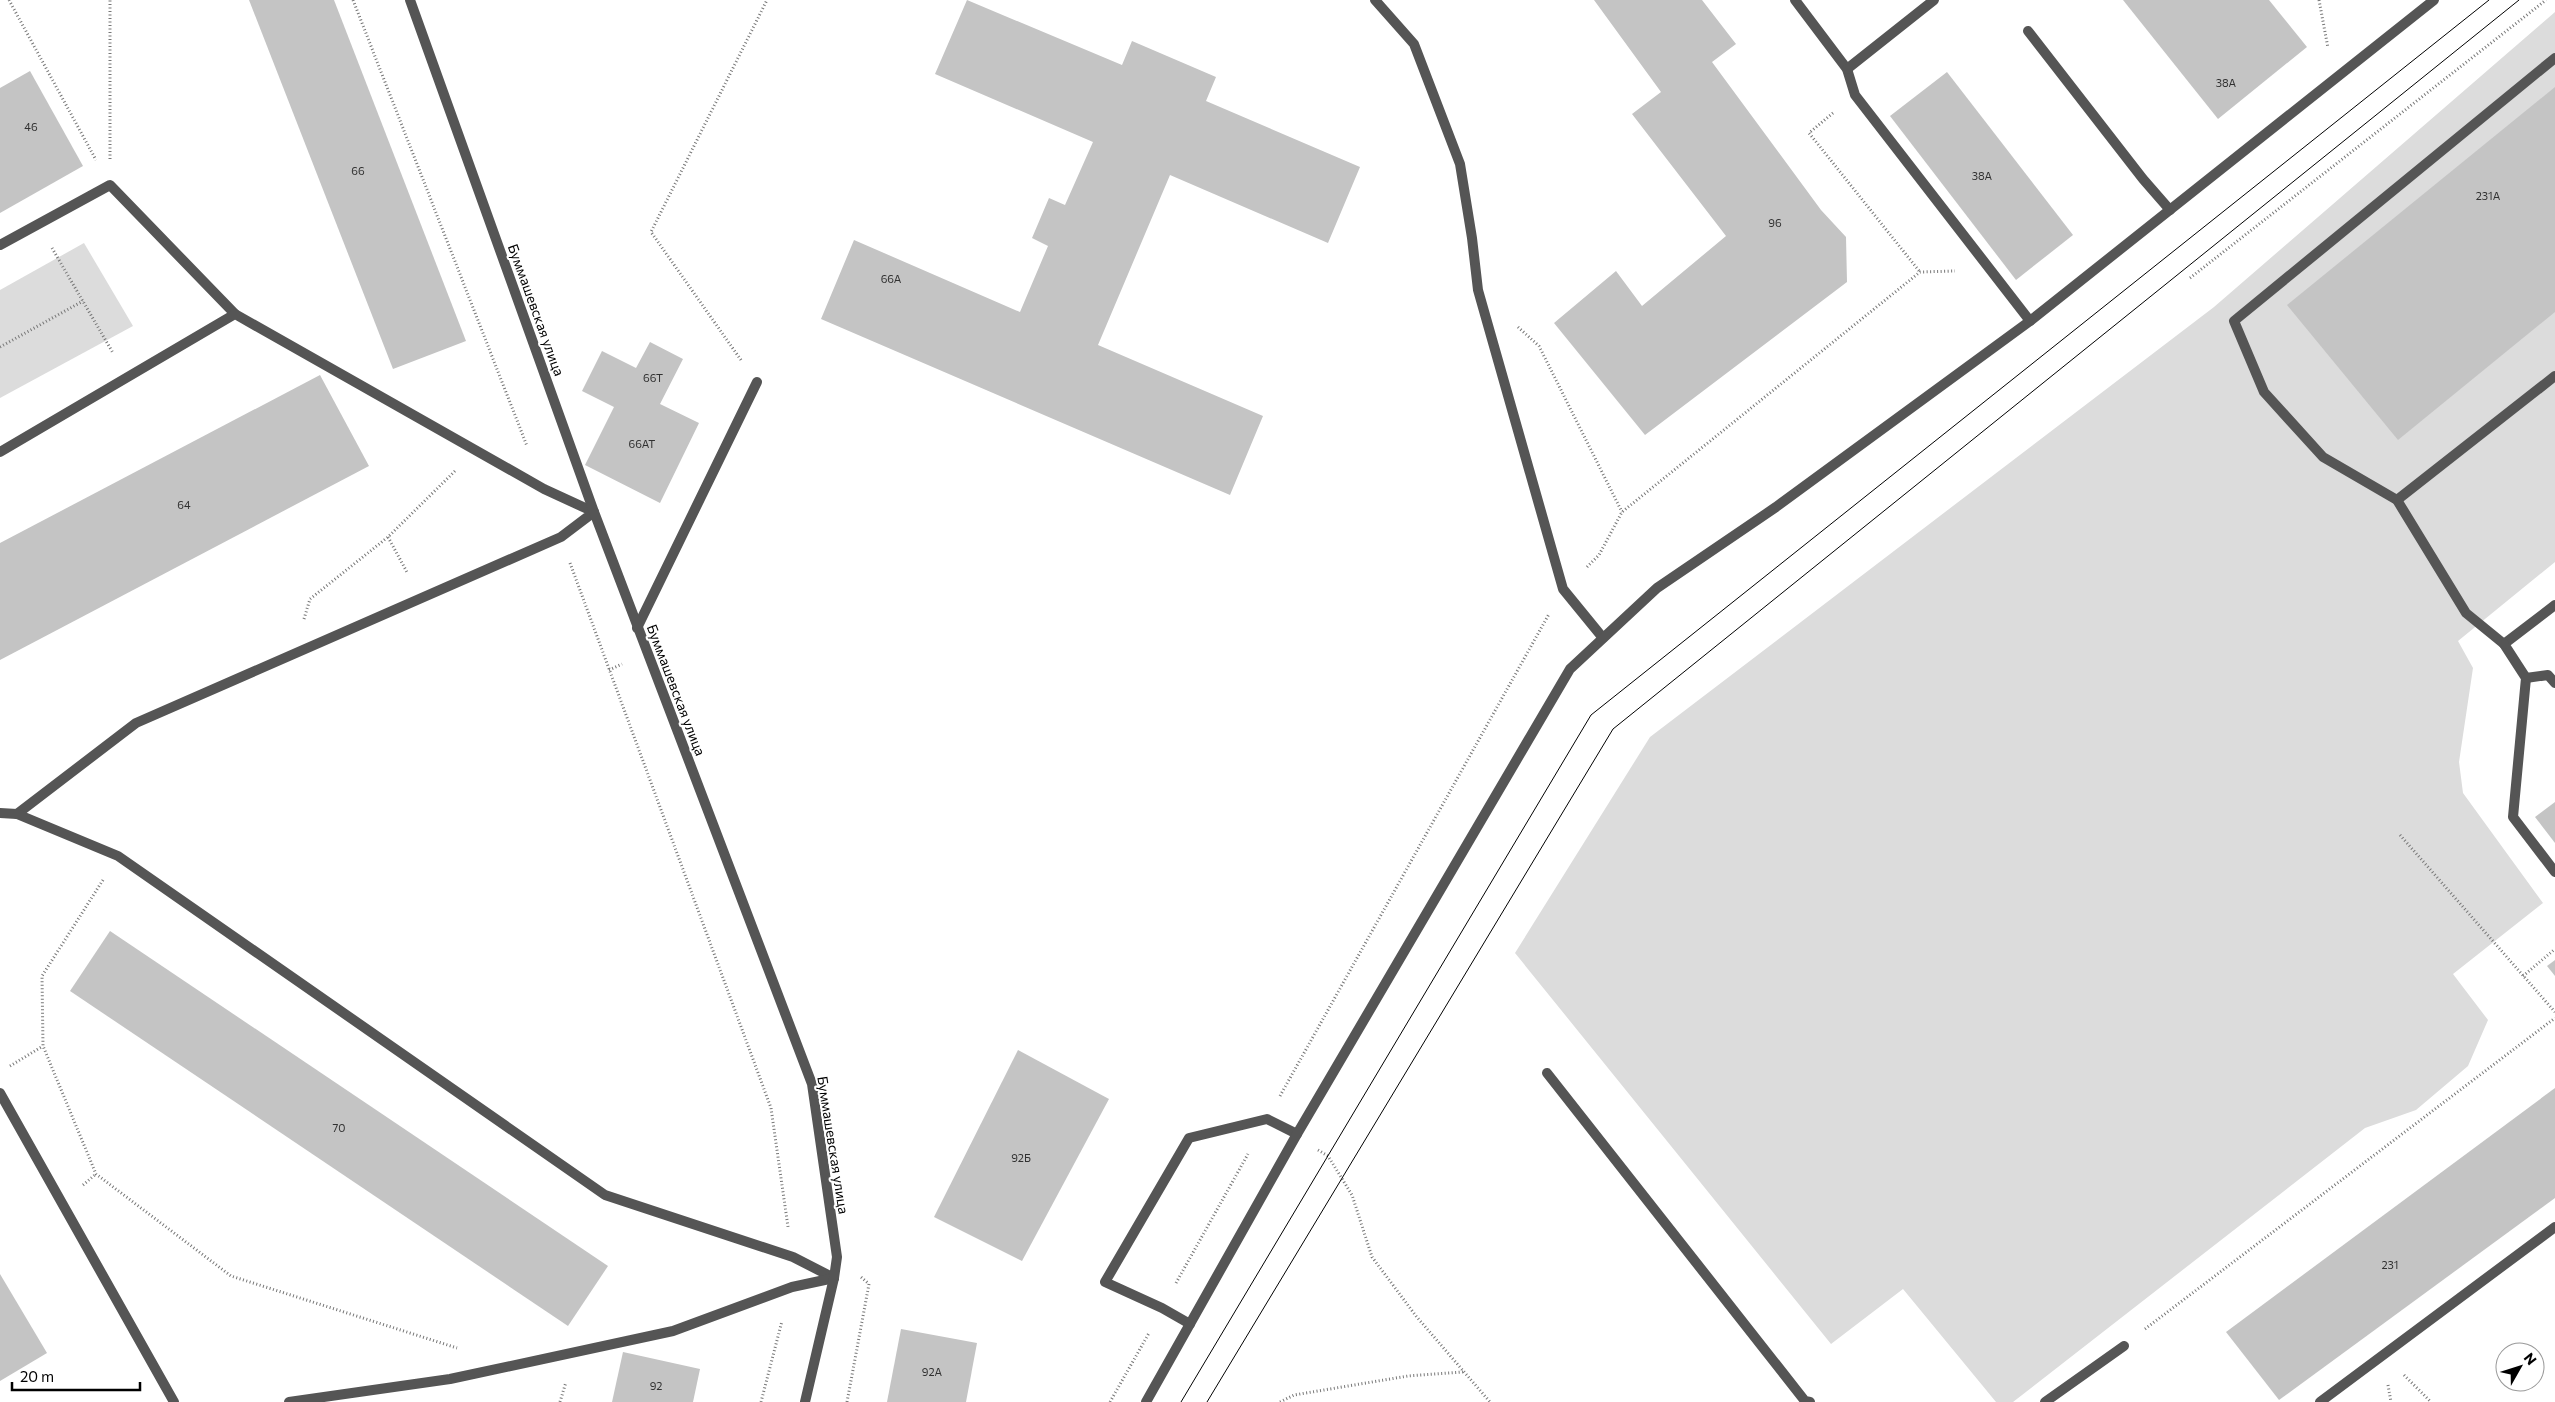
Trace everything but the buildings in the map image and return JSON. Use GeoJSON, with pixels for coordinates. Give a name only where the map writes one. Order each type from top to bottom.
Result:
{"type":"FeatureCollection","features":[{"type":"Feature","properties":{"kind":"street","name":"Буммашевская улица"},"geometry":{"type":"LineString","coordinates":[[410,0],[637,628],[812,1084],[836,1257],[834,1278],[805,1402]]}},
{"type":"Feature","properties":{"kind":"street"},"geometry":{"type":"LineString","coordinates":[[1375,0],[1414,44],[1460,164],[1478,290],[1563,589],[1603,638]]}},
{"type":"Feature","properties":{"kind":"street"},"geometry":{"type":"LineString","coordinates":[[1794,0],[1847,69],[1855,95],[2030,322]]}},
{"type":"Feature","properties":{"kind":"street"},"geometry":{"type":"LineString","coordinates":[[1847,69],[1934,0]]}},
{"type":"Feature","properties":{"kind":"street"},"geometry":{"type":"LineString","coordinates":[[1146,1402],[1297,1134],[1570,668],[1657,588],[1776,507],[2030,322],[2434,0]]}},
{"type":"Feature","properties":{"kind":"street"},"geometry":{"type":"LineString","coordinates":[[2028,31],[2142,180],[2170,210]]}},
{"type":"Feature","properties":{"kind":"street"},"geometry":{"type":"LineString","coordinates":[[2555,58],[2234,321],[2264,392],[2323,457],[2397,500],[2466,612],[2504,644],[2526,678],[2513,817],[2555,872]]}},
{"type":"Feature","properties":{"kind":"street"},"geometry":{"type":"LineString","coordinates":[[0,245],[110,185],[235,314],[544,489],[594,512],[561,537],[136,724],[17,814]]}},
{"type":"Feature","properties":{"kind":"street"},"geometry":{"type":"LineString","coordinates":[[0,452],[235,314]]}},
{"type":"Feature","properties":{"kind":"street"},"geometry":{"type":"LineString","coordinates":[[2397,500],[2555,376]]}},
{"type":"Feature","properties":{"kind":"street"},"geometry":{"type":"LineString","coordinates":[[637,628],[757,382]]}},
{"type":"Feature","properties":{"kind":"street"},"geometry":{"type":"LineString","coordinates":[[2504,644],[2555,605]]}},
{"type":"Feature","properties":{"kind":"street"},"geometry":{"type":"LineString","coordinates":[[2526,678],[2548,675],[2555,683]]}},
{"type":"Feature","properties":{"kind":"street"},"geometry":{"type":"LineString","coordinates":[[0,813],[17,814],[118,856],[605,1195],[793,1257],[834,1278]]}},
{"type":"Feature","properties":{"kind":"street"},"geometry":{"type":"LineString","coordinates":[[1547,1073],[1804,1400],[1810,1402]]}},
{"type":"Feature","properties":{"kind":"street"},"geometry":{"type":"LineString","coordinates":[[0,1093],[174,1402]]}},
{"type":"Feature","properties":{"kind":"street"},"geometry":{"type":"LineString","coordinates":[[1190,1324],[1162,1308],[1105,1282],[1189,1138],[1267,1119],[1297,1134]]}},
{"type":"Feature","properties":{"kind":"street"},"geometry":{"type":"LineString","coordinates":[[2320,1402],[2555,1227]]}},
{"type":"Feature","properties":{"kind":"street"},"geometry":{"type":"LineString","coordinates":[[289,1402],[450,1379],[673,1331],[792,1288],[834,1278]]}},
{"type":"Feature","properties":{"kind":"street"},"geometry":{"type":"LineString","coordinates":[[2045,1402],[2124,1346]]}},
{"type":"Feature","properties":{"kind":"path"},"geometry":{"type":"LineString","coordinates":[[9,0],[110,185]]}},
{"type":"Feature","properties":{"kind":"path"},"geometry":{"type":"LineString","coordinates":[[110,0],[110,185]]}},
{"type":"Feature","properties":{"kind":"path"},"geometry":{"type":"LineString","coordinates":[[353,0],[544,489]]}},
{"type":"Feature","properties":{"kind":"path"},"geometry":{"type":"LineString","coordinates":[[757,382],[650,232],[767,0]]}},
{"type":"Feature","properties":{"kind":"path"},"geometry":{"type":"LineString","coordinates":[[2318,0],[2329,50]]}},
{"type":"Feature","properties":{"kind":"path"},"geometry":{"type":"LineString","coordinates":[[2190,278],[2546,0]]}},
{"type":"Feature","properties":{"kind":"path"},"geometry":{"type":"LineString","coordinates":[[1809,133],[1920,272]]}},
{"type":"Feature","properties":{"kind":"path"},"geometry":{"type":"LineString","coordinates":[[38,224],[127,377]]}},
{"type":"Feature","properties":{"kind":"path"},"geometry":{"type":"LineString","coordinates":[[0,346],[83,301]]}},
{"type":"Feature","properties":{"kind":"path"},"geometry":{"type":"LineString","coordinates":[[1512,321],[1539,346],[1622,512]]}},
{"type":"Feature","properties":{"kind":"path"},"geometry":{"type":"LineString","coordinates":[[293,655],[310,599],[388,537],[476,450]]}},
{"type":"Feature","properties":{"kind":"path"},"geometry":{"type":"LineString","coordinates":[[388,537],[420,599]]}},
{"type":"Feature","properties":{"kind":"path"},"geometry":{"type":"LineString","coordinates":[[561,537],[771,1108],[793,1257]]}},
{"type":"Feature","properties":{"kind":"path"},"geometry":{"type":"LineString","coordinates":[[1110,1402],[1563,589]]}},
{"type":"Feature","properties":{"kind":"path"},"geometry":{"type":"LineString","coordinates":[[2400,835],[2555,1012]]}},
{"type":"Feature","properties":{"kind":"path"},"geometry":{"type":"LineString","coordinates":[[118,856],[42,976],[43,1046],[96,1174],[231,1276],[402,1329],[465,1351]]}},
{"type":"Feature","properties":{"kind":"path"},"geometry":{"type":"LineString","coordinates":[[2523,976],[2555,949]]}},
{"type":"Feature","properties":{"kind":"path"},"geometry":{"type":"LineString","coordinates":[[2124,1346],[2555,1018]]}},
{"type":"Feature","properties":{"kind":"path"},"geometry":{"type":"LineString","coordinates":[[7,1068],[43,1046]]}},
{"type":"Feature","properties":{"kind":"path"},"geometry":{"type":"LineString","coordinates":[[1297,1134],[1328,1156],[1352,1195],[1372,1257],[1416,1316],[1490,1402]]}},
{"type":"Feature","properties":{"kind":"path"},"geometry":{"type":"LineString","coordinates":[[836,1257],[869,1284],[847,1402]]}},
{"type":"Feature","properties":{"kind":"path"},"geometry":{"type":"LineString","coordinates":[[761,1402],[792,1288]]}},
{"type":"Feature","properties":{"kind":"path"},"geometry":{"type":"LineString","coordinates":[[2384,1354],[2431,1402]]}},
{"type":"Feature","properties":{"kind":"path"},"geometry":{"type":"LineString","coordinates":[[1280,1402],[1294,1395],[1389,1379],[1464,1372]]}},
{"type":"Feature","properties":{"kind":"shaded area"},"geometry":{"type":"Polygon","coordinates":[[[2555,12],[2555,562],[2458,641],[2473,668],[2459,762],[2463,793],[2543,903],[2453,974],[2488,1020],[2468,1066],[2416,1110],[2365,1128],[2013,1402],[1996,1402],[1903,1289],[1831,1344],[1515,953],[1650,737],[2214,307],[2555,12]]]}},
{"type":"Feature","properties":{"kind":"shaded area"},"geometry":{"type":"Polygon","coordinates":[[[84,243],[133,326],[0,398],[0,290],[84,243]]]}},
{"type":"Feature","properties":{"kind":"tram line"},"geometry":{"type":"LineString","coordinates":[[1181,1402],[1591,715],[2489,0]]}},
{"type":"Feature","properties":{"kind":"tram line"},"geometry":{"type":"LineString","coordinates":[[1207,1402],[1613,729],[2519,0]]}}]}
